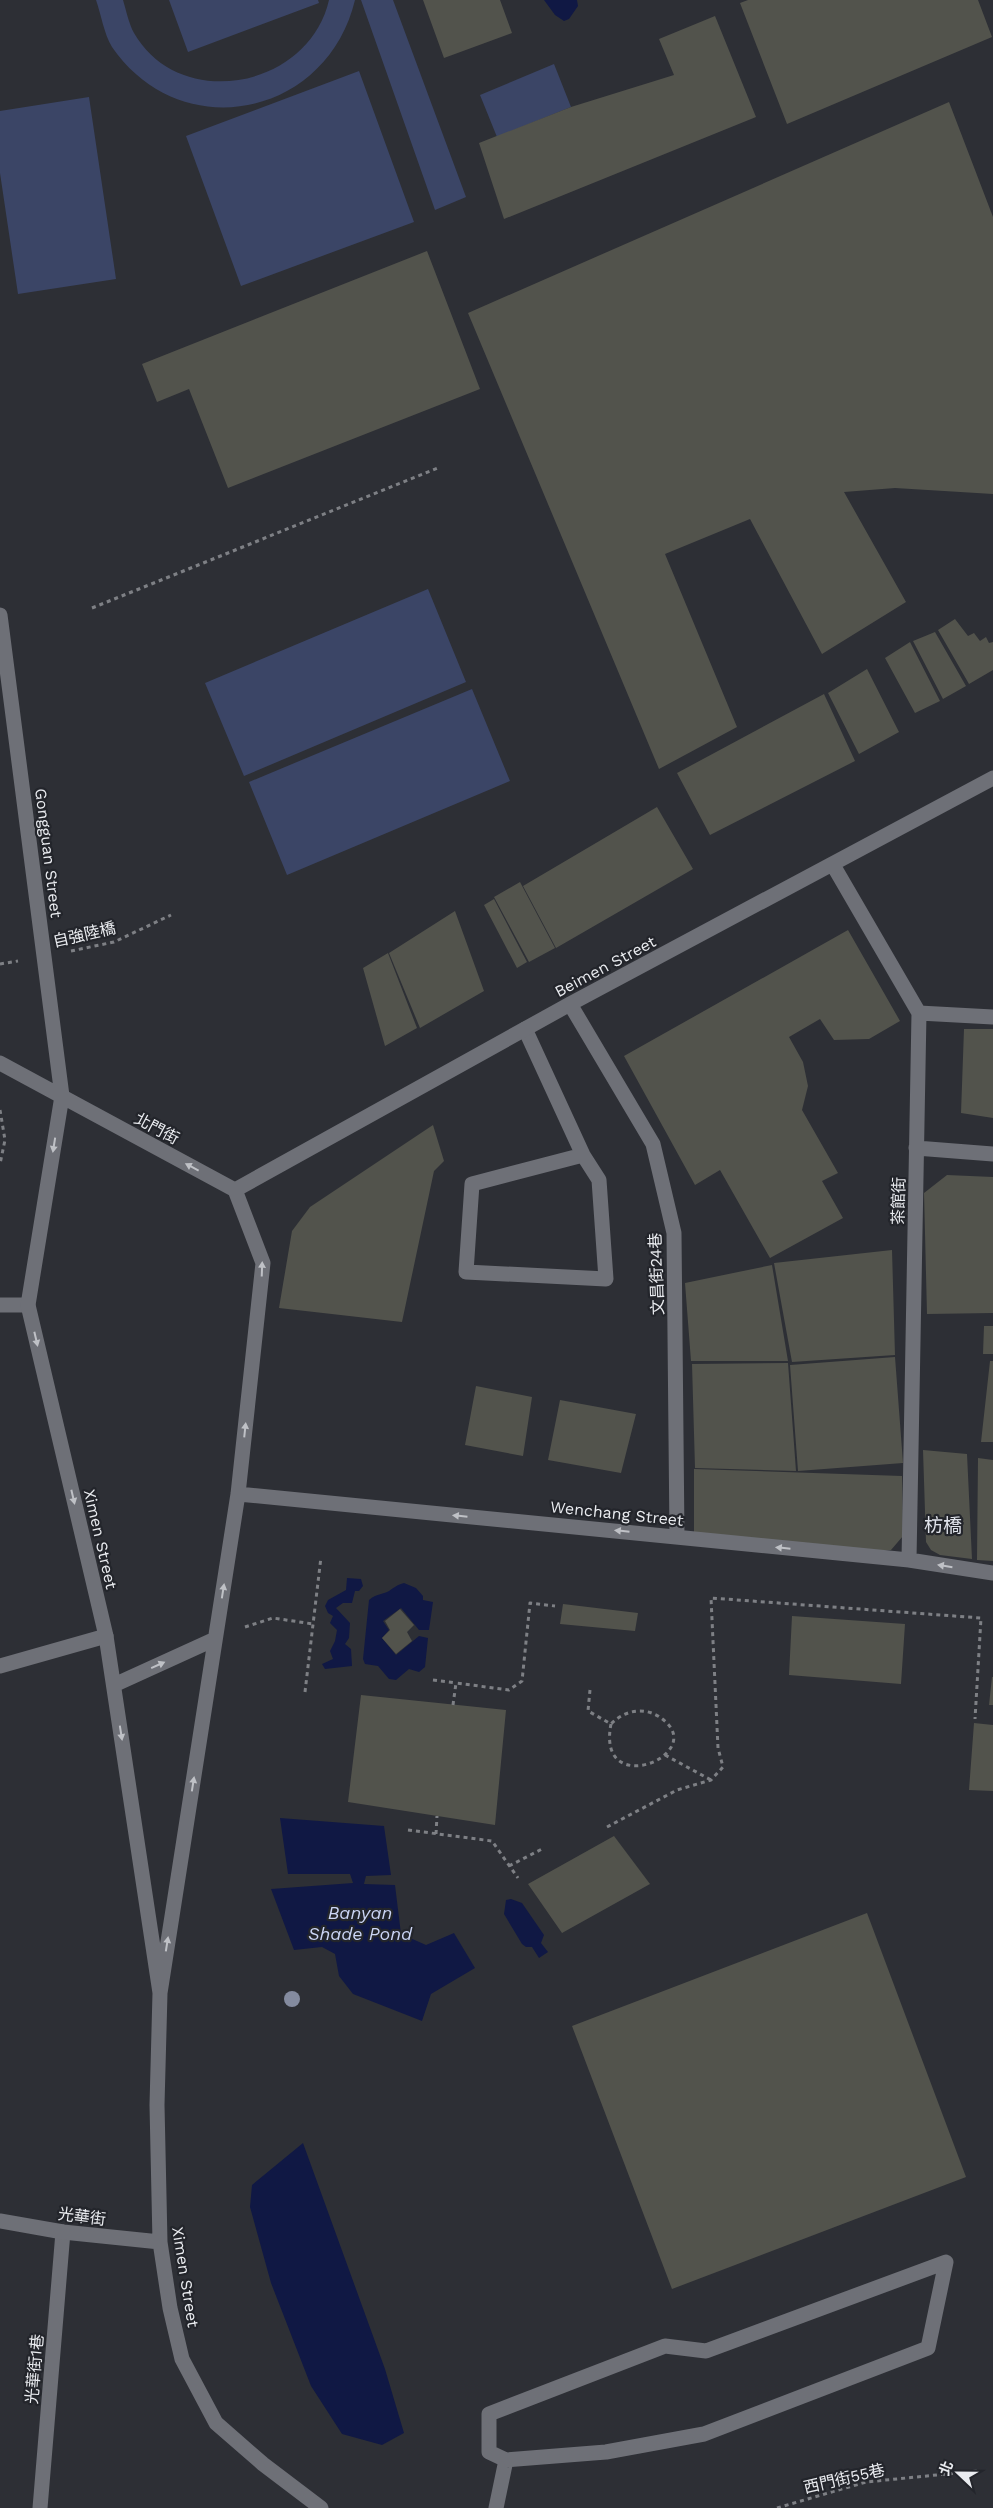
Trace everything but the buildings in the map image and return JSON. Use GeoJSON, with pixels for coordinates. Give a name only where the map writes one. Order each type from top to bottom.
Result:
{"type":"FeatureCollection","features":[{"type":"Feature","properties":{"kind":"street","name":"Gongguan Street"},"geometry":{"type":"LineString","coordinates":[[0,615],[62,1096]]}},
{"type":"Feature","properties":{"kind":"street","name":"Beimen Street"},"geometry":{"type":"LineString","coordinates":[[235,1190],[570,1004],[993,778]]}},
{"type":"Feature","properties":{"kind":"street"},"geometry":{"type":"LineString","coordinates":[[832,865],[919,1013],[993,1017]]}},
{"type":"Feature","properties":{"kind":"street","name":"文昌街24巷"},"geometry":{"type":"LineString","coordinates":[[570,1004],[653,1144],[674,1233],[677,1537]]}},
{"type":"Feature","properties":{"kind":"street","name":"茶館街"},"geometry":{"type":"LineString","coordinates":[[909,1560],[919,1013]]}},
{"type":"Feature","properties":{"kind":"street"},"geometry":{"type":"LineString","coordinates":[[525,1030],[583,1155],[598,1180],[606,1280],[466,1272],[472,1184],[583,1155]]}},
{"type":"Feature","properties":{"kind":"street","name":"北門街"},"geometry":{"type":"LineString","coordinates":[[0,1063],[235,1190]]}},
{"type":"Feature","properties":{"kind":"street","name":"Ximen Street"},"geometry":{"type":"LineString","coordinates":[[62,1096],[28,1305],[106,1636],[160,1993]]}},
{"type":"Feature","properties":{"kind":"street"},"geometry":{"type":"LineString","coordinates":[[916,1148],[993,1154]]}},
{"type":"Feature","properties":{"kind":"street","name":"Ximen Street"},"geometry":{"type":"LineString","coordinates":[[235,1190],[264,1262],[238,1494],[160,1993],[157,2105],[160,2242],[170,2308],[182,2359],[216,2423],[318,2508]]}},
{"type":"Feature","properties":{"kind":"street"},"geometry":{"type":"LineString","coordinates":[[0,1305],[28,1305]]}},
{"type":"Feature","properties":{"kind":"street","name":"Wenchang Street"},"geometry":{"type":"LineString","coordinates":[[238,1494],[909,1560],[993,1574]]}},
{"type":"Feature","properties":{"kind":"street"},"geometry":{"type":"LineString","coordinates":[[0,1666],[106,1636]]}},
{"type":"Feature","properties":{"kind":"street"},"geometry":{"type":"LineString","coordinates":[[114,1685],[215,1639]]}},
{"type":"Feature","properties":{"kind":"street","name":"光華街"},"geometry":{"type":"LineString","coordinates":[[0,2221],[62,2232],[160,2242]]}},
{"type":"Feature","properties":{"kind":"street","name":"光華街1巷"},"geometry":{"type":"LineString","coordinates":[[40,2508],[62,2232]]}},
{"type":"Feature","properties":{"kind":"street"},"geometry":{"type":"LineString","coordinates":[[946,2262],[928,2348],[704,2434],[606,2452],[506,2460],[489,2452],[490,2414],[665,2346],[706,2351],[946,2262]]}},
{"type":"Feature","properties":{"kind":"street"},"geometry":{"type":"LineString","coordinates":[[496,2508],[506,2460]]}},
{"type":"Feature","properties":{"kind":"path"},"geometry":{"type":"LineString","coordinates":[[92,608],[438,468]]}},
{"type":"Feature","properties":{"kind":"path","name":"自強陸橋"},"geometry":{"type":"LineString","coordinates":[[66,951],[114,942],[171,915]]}},
{"type":"Feature","properties":{"kind":"path"},"geometry":{"type":"LineString","coordinates":[[0,964],[19,961]]}},
{"type":"Feature","properties":{"kind":"path"},"geometry":{"type":"LineString","coordinates":[[0,1110],[5,1140],[0,1164]]}},
{"type":"Feature","properties":{"kind":"path"},"geometry":{"type":"LineString","coordinates":[[305,1692],[321,1557]]}},
{"type":"Feature","properties":{"kind":"path"},"geometry":{"type":"LineString","coordinates":[[607,1827],[677,1790],[711,1780],[723,1767],[718,1748],[712,1598],[981,1618],[975,1719]]}},
{"type":"Feature","properties":{"kind":"path"},"geometry":{"type":"LineString","coordinates":[[433,1680],[509,1690],[522,1681],[530,1603],[555,1606]]}},
{"type":"Feature","properties":{"kind":"path"},"geometry":{"type":"LineString","coordinates":[[244,1628],[273,1618],[314,1624]]}},
{"type":"Feature","properties":{"kind":"path"},"geometry":{"type":"LineString","coordinates":[[452,1704],[456,1683]]}},
{"type":"Feature","properties":{"kind":"path"},"geometry":{"type":"LineString","coordinates":[[590,1690],[588,1711],[611,1724]]}},
{"type":"Feature","properties":{"kind":"path"},"geometry":{"type":"LineString","coordinates":[[633,1710],[650,1711],[667,1723],[673,1734],[671,1748],[659,1761],[646,1765],[632,1766],[620,1760],[610,1750],[609,1736],[611,1724],[619,1716],[633,1710]]}},
{"type":"Feature","properties":{"kind":"path"},"geometry":{"type":"LineString","coordinates":[[665,1756],[711,1780]]}},
{"type":"Feature","properties":{"kind":"path"},"geometry":{"type":"LineString","coordinates":[[436,1834],[437,1816]]}},
{"type":"Feature","properties":{"kind":"path"},"geometry":{"type":"LineString","coordinates":[[408,1830],[492,1841],[518,1878]]}},
{"type":"Feature","properties":{"kind":"path"},"geometry":{"type":"LineString","coordinates":[[509,1866],[544,1848]]}},
{"type":"Feature","properties":{"kind":"path","name":"西門街55巷"},"geometry":{"type":"LineString","coordinates":[[777,2508],[866,2482],[977,2471]]}},
{"type":"Feature","properties":{"kind":"shaded area"},"geometry":{"type":"Polygon","coordinates":[[[96,0],[123,0],[134,33],[155,58],[181,74],[211,81],[241,80],[271,70],[297,54],[317,30],[329,0],[355,0],[339,40],[315,71],[284,93],[249,105],[212,107],[175,98],[141,78],[109,42],[96,0]]]}},
{"type":"Feature","properties":{"kind":"shaded area"},"geometry":{"type":"Polygon","coordinates":[[[169,0],[318,0],[319,3],[188,52],[169,0]]]}},
{"type":"Feature","properties":{"kind":"shaded area"},"geometry":{"type":"Polygon","coordinates":[[[361,0],[393,0],[466,197],[435,210],[361,0]]]}},
{"type":"Feature","properties":{"kind":"shaded area"},"geometry":{"type":"Polygon","coordinates":[[[554,64],[571,107],[497,137],[480,95],[554,64]]]}},
{"type":"Feature","properties":{"kind":"shaded area"},"geometry":{"type":"Polygon","coordinates":[[[359,71],[414,222],[241,286],[186,136],[359,71]]]}},
{"type":"Feature","properties":{"kind":"shaded area"},"geometry":{"type":"Polygon","coordinates":[[[89,97],[116,279],[18,294],[0,173],[0,111],[89,97]]]}},
{"type":"Feature","properties":{"kind":"shaded area"},"geometry":{"type":"Polygon","coordinates":[[[428,589],[466,682],[244,776],[205,683],[428,589]]]}},
{"type":"Feature","properties":{"kind":"shaded area"},"geometry":{"type":"Polygon","coordinates":[[[472,689],[510,781],[287,875],[249,782],[472,689]]]}},
{"type":"Feature","properties":{"kind":"water"},"geometry":{"type":"Polygon","coordinates":[[[544,0],[577,0],[578,6],[569,19],[564,21],[555,15],[544,0]]]}},
{"type":"Feature","properties":{"kind":"water"},"geometry":{"type":"Polygon","coordinates":[[[347,1578],[361,1579],[363,1586],[359,1591],[355,1591],[352,1603],[343,1603],[336,1608],[350,1623],[349,1638],[345,1644],[351,1649],[352,1666],[325,1669],[322,1664],[333,1659],[330,1651],[335,1641],[337,1630],[330,1623],[333,1616],[328,1613],[325,1606],[328,1600],[346,1590],[347,1578]]]}},
{"type":"Feature","properties":{"kind":"water"},"geometry":{"type":"Polygon","coordinates":[[[404,1583],[416,1588],[423,1596],[423,1600],[433,1602],[429,1630],[419,1630],[401,1608],[383,1621],[389,1630],[382,1638],[396,1655],[419,1636],[428,1638],[425,1667],[419,1672],[409,1669],[396,1680],[389,1679],[378,1666],[365,1664],[363,1659],[369,1600],[404,1583]]]}},
{"type":"Feature","properties":{"kind":"water","name":"Banyan Shade Pond"},"geometry":{"type":"Polygon","coordinates":[[[280,1818],[384,1826],[391,1875],[366,1876],[364,1884],[395,1885],[401,1934],[426,1945],[454,1933],[475,1968],[431,1994],[422,2021],[353,1994],[339,1976],[335,1954],[322,1947],[294,1950],[271,1889],[353,1883],[350,1874],[288,1874],[280,1818]]]}},
{"type":"Feature","properties":{"kind":"water"},"geometry":{"type":"Polygon","coordinates":[[[511,1899],[522,1903],[544,1935],[541,1943],[548,1952],[539,1958],[532,1947],[526,1947],[522,1944],[504,1914],[506,1900],[511,1899]]]}},
{"type":"Feature","properties":{"kind":"water"},"geometry":{"type":"Polygon","coordinates":[[[303,2143],[385,2369],[404,2433],[382,2445],[342,2434],[311,2386],[271,2283],[250,2207],[252,2185],[303,2143]]]}},
{"type":"Feature","properties":{"kind":"district","name":"枋橋"},"geometry":{"type":"Point","coordinates":[943,1525]}}]}
